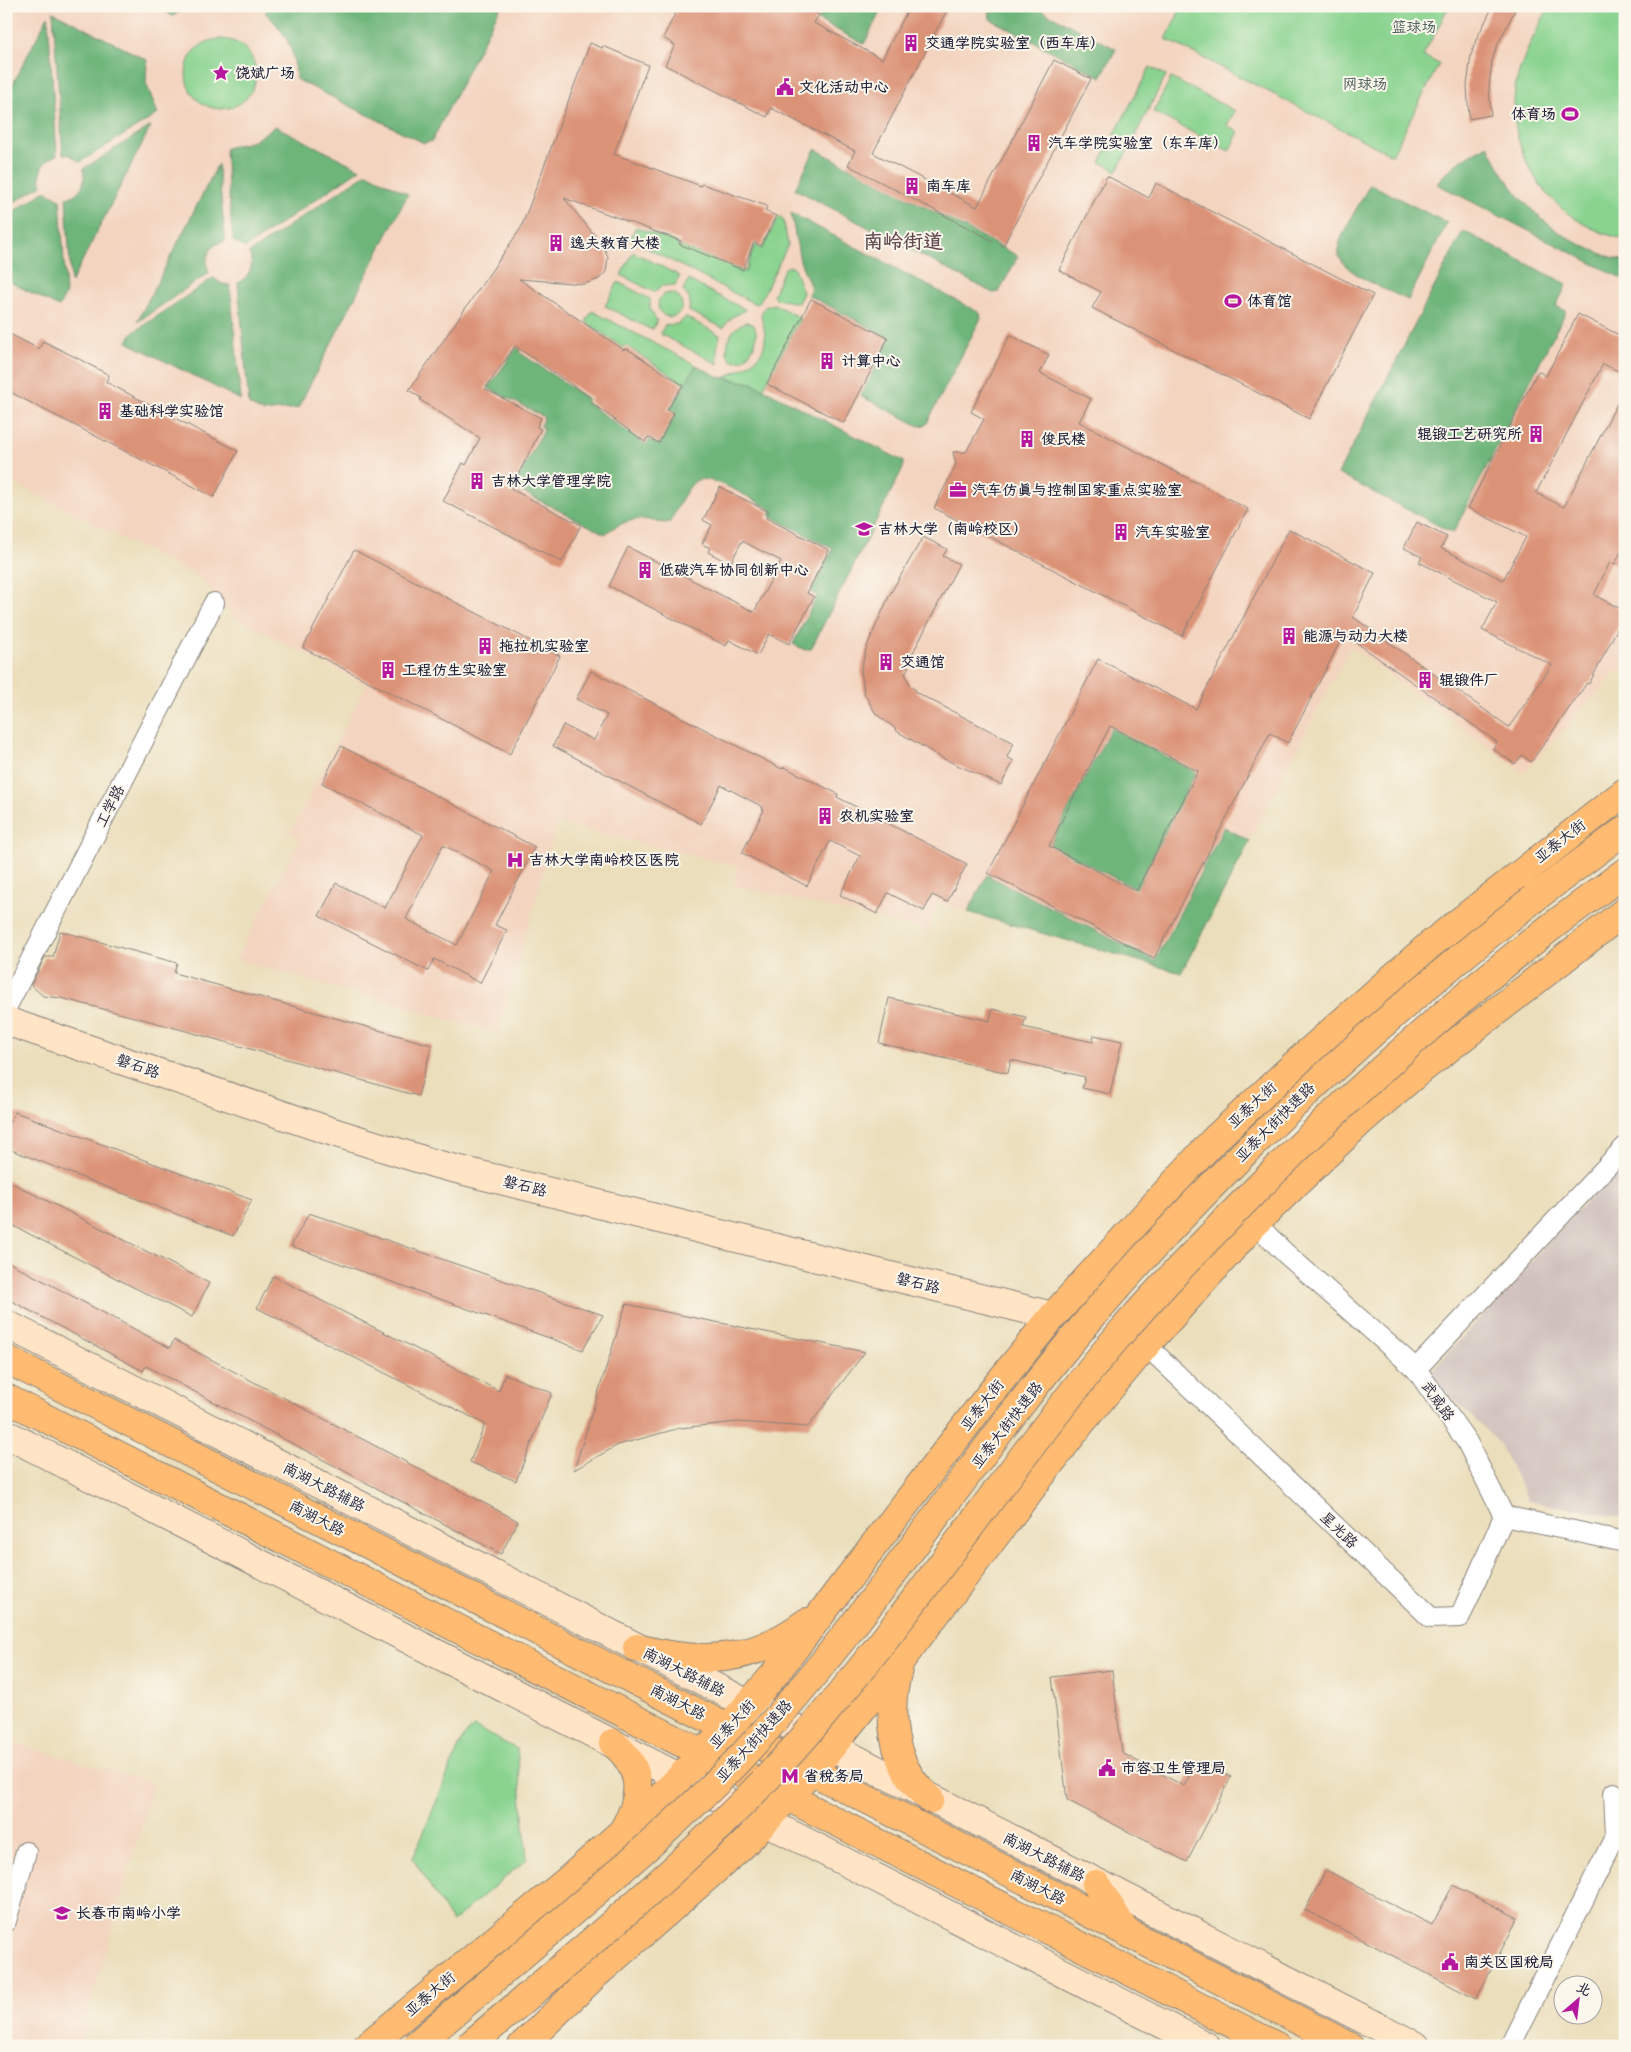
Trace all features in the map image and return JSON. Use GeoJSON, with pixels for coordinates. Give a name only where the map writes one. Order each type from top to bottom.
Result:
{"type":"FeatureCollection","features":[{"type":"Feature","properties":{"kind":"main road","name":"亚泰大街"},"geometry":{"type":"LineString","coordinates":[[367,2046],[621,1833],[682,1778],[749,1705],[828,1606],[997,1385],[1053,1316],[1213,1141],[1305,1055],[1431,944],[1625,792]]}},
{"type":"Feature","properties":{"kind":"main road","name":"亚泰大街快速路"},"geometry":{"type":"LineString","coordinates":[[415,2046],[678,1820],[742,1756],[853,1624],[1086,1323],[1138,1264],[1231,1166],[1328,1071],[1445,968],[1625,830]]}},
{"type":"Feature","properties":{"kind":"main road"},"geometry":{"type":"LineString","coordinates":[[469,2046],[702,1844],[819,1721],[1114,1342],[1170,1277],[1355,1091],[1468,992],[1625,872]]}},
{"type":"Feature","properties":{"kind":"main road"},"geometry":{"type":"LineString","coordinates":[[522,2046],[594,1976],[720,1866],[766,1821],[812,1771],[901,1660],[1081,1423],[1146,1345],[1255,1223],[1360,1122],[1417,1073],[1625,911]]}},
{"type":"Feature","properties":{"kind":"main road","name":"南湖大路"},"geometry":{"type":"LineString","coordinates":[[6,1359],[1349,2046]]}},
{"type":"Feature","properties":{"kind":"main road"},"geometry":{"type":"LineString","coordinates":[[6,1398],[1276,2046]]}},
{"type":"Feature","properties":{"kind":"main road"},"geometry":{"type":"LineString","coordinates":[[637,1648],[666,1656],[692,1658],[716,1659],[738,1655],[760,1649],[781,1639],[828,1606]]}},
{"type":"Feature","properties":{"kind":"main road"},"geometry":{"type":"LineString","coordinates":[[901,1660],[891,1701],[897,1745],[908,1777],[930,1799]]}},
{"type":"Feature","properties":{"kind":"main road"},"geometry":{"type":"LineString","coordinates":[[613,1743],[632,1762],[637,1783],[635,1807],[621,1833]]}},
{"type":"Feature","properties":{"kind":"main road"},"geometry":{"type":"LineString","coordinates":[[1096,1884],[1125,1931]]}},
{"type":"Feature","properties":{"kind":"street","name":"工学路"},"geometry":{"type":"LineString","coordinates":[[6,1008],[214,603]]}},
{"type":"Feature","properties":{"kind":"street","name":"磐石路"},"geometry":{"type":"LineString","coordinates":[[6,1021],[330,1131],[436,1164],[1053,1316]]}},
{"type":"Feature","properties":{"kind":"street"},"geometry":{"type":"LineString","coordinates":[[1416,1369],[1625,1147]]}},
{"type":"Feature","properties":{"kind":"street","name":"武威路"},"geometry":{"type":"LineString","coordinates":[[1255,1223],[1285,1253],[1416,1369],[1467,1442],[1504,1516]]}},
{"type":"Feature","properties":{"kind":"street","name":"南湖大路辅路"},"geometry":{"type":"LineString","coordinates":[[6,1324],[930,1799],[1416,2046]]}},
{"type":"Feature","properties":{"kind":"street","name":"星光路"},"geometry":{"type":"LineString","coordinates":[[1146,1345],[1431,1618],[1460,1617],[1504,1516]]}},
{"type":"Feature","properties":{"kind":"street"},"geometry":{"type":"LineString","coordinates":[[6,1434],[1206,2046]]}},
{"type":"Feature","properties":{"kind":"street"},"geometry":{"type":"LineString","coordinates":[[1504,1516],[1625,1542]]}},
{"type":"Feature","properties":{"kind":"street"},"geometry":{"type":"LineString","coordinates":[[1510,2046],[1616,1835],[1614,1793]]}},
{"type":"Feature","properties":{"kind":"street"},"geometry":{"type":"LineString","coordinates":[[6,1921],[26,1852]]}},
{"type":"Feature","properties":{"kind":"shaded area","name":"吉林大学（南岭校区）"},"geometry":{"type":"Polygon","coordinates":[[[6,6],[1625,6],[1625,663],[1524,773],[1350,647],[1181,973],[936,902],[929,931],[734,885],[737,866],[557,823],[498,1034],[236,959],[300,839],[290,833],[366,685],[233,616],[200,578],[6,479],[6,6]]]}},
{"type":"Feature","properties":{"kind":"shaded area"},"geometry":{"type":"Polygon","coordinates":[[[1625,1158],[1625,1518],[1528,1501],[1500,1444],[1428,1375],[1625,1158]]]}},
{"type":"Feature","properties":{"kind":"shaded area","name":"长春市南岭小学"},"geometry":{"type":"Polygon","coordinates":[[[6,1741],[154,1783],[79,2046],[20,2046],[6,2042],[6,1741]]]}},
{"type":"Feature","properties":{"kind":"green space"},"geometry":{"type":"Polygon","coordinates":[[[155,6],[187,6],[173,16],[155,6]]]}},
{"type":"Feature","properties":{"kind":"green space"},"geometry":{"type":"Polygon","coordinates":[[[269,6],[501,6],[432,141],[424,143],[296,79],[294,59],[288,42],[279,27],[265,13],[269,6]]]}},
{"type":"Feature","properties":{"kind":"green space"},"geometry":{"type":"Polygon","coordinates":[[[808,6],[883,6],[864,44],[818,20],[822,13],[808,6]]]}},
{"type":"Feature","properties":{"kind":"green space"},"geometry":{"type":"Polygon","coordinates":[[[989,6],[1033,6],[1116,49],[1101,77],[990,19],[989,6]]]}},
{"type":"Feature","properties":{"kind":"green space","name":"网球场"},"geometry":{"type":"Polygon","coordinates":[[[1182,6],[1449,6],[1423,56],[1439,64],[1392,155],[1166,39],[1182,6]]]}},
{"type":"Feature","properties":{"kind":"green space","name":"体育场"},"geometry":{"type":"Polygon","coordinates":[[[1549,6],[1625,6],[1625,239],[1599,232],[1576,219],[1556,203],[1539,183],[1526,161],[1518,136],[1514,110],[1516,83],[1526,53],[1549,6]]]}},
{"type":"Feature","properties":{"kind":"green space"},"geometry":{"type":"Polygon","coordinates":[[[53,12],[147,60],[146,83],[158,114],[80,162],[70,155],[63,154],[53,12]]]}},
{"type":"Feature","properties":{"kind":"green space"},"geometry":{"type":"Polygon","coordinates":[[[48,16],[57,155],[48,160],[42,167],[40,175],[42,185],[6,207],[6,97],[48,16]]]}},
{"type":"Feature","properties":{"kind":"green space","name":"饶斌广场"},"geometry":{"type":"Polygon","coordinates":[[[221,39],[234,42],[246,49],[253,61],[256,74],[253,87],[246,99],[234,106],[221,109],[208,106],[196,99],[189,87],[186,74],[189,61],[196,49],[208,42],[221,39]]]}},
{"type":"Feature","properties":{"kind":"green space"},"geometry":{"type":"Polygon","coordinates":[[[1150,67],[1166,75],[1117,171],[1100,162],[1150,67]]]}},
{"type":"Feature","properties":{"kind":"green space"},"geometry":{"type":"Polygon","coordinates":[[[1171,78],[1235,111],[1227,125],[1239,132],[1229,151],[1153,112],[1171,78]]]}},
{"type":"Feature","properties":{"kind":"green space"},"geometry":{"type":"Polygon","coordinates":[[[151,126],[71,283],[66,198],[75,194],[81,188],[84,179],[83,169],[151,126]]]}},
{"type":"Feature","properties":{"kind":"green space"},"geometry":{"type":"Polygon","coordinates":[[[275,126],[360,169],[245,248],[233,241],[225,151],[226,148],[254,141],[275,126]]]}},
{"type":"Feature","properties":{"kind":"green space"},"geometry":{"type":"Polygon","coordinates":[[[1488,145],[1499,167],[1526,204],[1543,220],[1581,245],[1625,261],[1625,280],[1437,184],[1453,166],[1488,145]]]}},
{"type":"Feature","properties":{"kind":"green space"},"geometry":{"type":"Polygon","coordinates":[[[815,149],[1018,256],[999,292],[993,293],[795,189],[815,149]]]}},
{"type":"Feature","properties":{"kind":"green space"},"geometry":{"type":"Polygon","coordinates":[[[218,164],[225,241],[215,245],[209,252],[207,267],[209,273],[137,322],[218,164]]]}},
{"type":"Feature","properties":{"kind":"green space"},"geometry":{"type":"Polygon","coordinates":[[[367,173],[408,194],[298,408],[263,412],[249,405],[238,283],[250,271],[251,258],[249,253],[367,173]]]}},
{"type":"Feature","properties":{"kind":"green space"},"geometry":{"type":"Polygon","coordinates":[[[1370,184],[1447,223],[1408,300],[1366,280],[1346,266],[1340,258],[1338,250],[1342,236],[1370,184]]]}},
{"type":"Feature","properties":{"kind":"green space"},"geometry":{"type":"Polygon","coordinates":[[[46,191],[60,199],[66,293],[59,307],[6,280],[6,216],[46,191]]]}},
{"type":"Feature","properties":{"kind":"green space"},"geometry":{"type":"Polygon","coordinates":[[[791,213],[980,313],[981,318],[926,425],[919,426],[861,396],[890,338],[808,295],[811,288],[800,261],[791,213]]]}},
{"type":"Feature","properties":{"kind":"green space"},"geometry":{"type":"Polygon","coordinates":[[[779,216],[783,219],[788,245],[759,303],[755,304],[629,239],[636,227],[745,272],[755,245],[762,249],[779,216]]]}},
{"type":"Feature","properties":{"kind":"green space"},"geometry":{"type":"Polygon","coordinates":[[[1463,231],[1567,284],[1556,306],[1566,311],[1453,533],[1338,474],[1463,231]]]}},
{"type":"Feature","properties":{"kind":"green space"},"geometry":{"type":"Polygon","coordinates":[[[633,252],[680,276],[675,285],[662,286],[654,292],[621,275],[633,252]]]}},
{"type":"Feature","properties":{"kind":"green space"},"geometry":{"type":"Polygon","coordinates":[[[789,266],[794,268],[803,293],[798,303],[776,299],[773,295],[784,269],[789,266]]]}},
{"type":"Feature","properties":{"kind":"green space"},"geometry":{"type":"Polygon","coordinates":[[[213,278],[222,284],[230,285],[241,400],[127,342],[131,334],[213,278]]]}},
{"type":"Feature","properties":{"kind":"green space"},"geometry":{"type":"Polygon","coordinates":[[[688,280],[746,310],[732,317],[723,328],[689,311],[690,300],[683,290],[688,280]]]}},
{"type":"Feature","properties":{"kind":"green space"},"geometry":{"type":"Polygon","coordinates":[[[618,282],[650,299],[650,309],[657,321],[652,330],[605,306],[618,282]]]}},
{"type":"Feature","properties":{"kind":"green space"},"geometry":{"type":"Polygon","coordinates":[[[670,293],[678,297],[682,305],[678,313],[670,317],[662,313],[658,305],[662,297],[670,293]]]}},
{"type":"Feature","properties":{"kind":"green space"},"geometry":{"type":"Polygon","coordinates":[[[774,304],[800,318],[763,389],[752,383],[724,378],[753,362],[758,356],[765,343],[765,331],[761,314],[765,307],[774,304]]]}},
{"type":"Feature","properties":{"kind":"green space"},"geometry":{"type":"Polygon","coordinates":[[[592,311],[696,365],[686,385],[625,345],[623,348],[586,322],[592,311]]]}},
{"type":"Feature","properties":{"kind":"green space"},"geometry":{"type":"Polygon","coordinates":[[[686,317],[720,335],[717,349],[718,364],[660,334],[665,325],[678,324],[686,317]]]}},
{"type":"Feature","properties":{"kind":"green space"},"geometry":{"type":"Polygon","coordinates":[[[746,322],[753,324],[756,334],[755,344],[743,360],[732,361],[727,354],[729,339],[737,327],[746,322]]]}},
{"type":"Feature","properties":{"kind":"green space"},"geometry":{"type":"Polygon","coordinates":[[[520,343],[523,345],[519,352],[588,399],[586,402],[645,444],[649,440],[659,445],[676,413],[670,409],[696,365],[719,377],[752,383],[903,461],[903,468],[811,649],[805,650],[793,644],[817,596],[811,592],[833,549],[770,516],[772,510],[745,495],[710,480],[701,479],[694,482],[687,491],[670,522],[662,523],[644,519],[631,520],[620,524],[605,534],[503,482],[514,486],[544,429],[540,426],[544,417],[488,388],[520,343]]]}},
{"type":"Feature","properties":{"kind":"green space"},"geometry":{"type":"Polygon","coordinates":[[[1111,728],[1196,772],[1136,889],[1050,845],[1111,728]]]}},
{"type":"Feature","properties":{"kind":"green space"},"geometry":{"type":"Polygon","coordinates":[[[1224,827],[1250,841],[1181,973],[968,912],[987,875],[1155,961],[1224,827]]]}},
{"type":"Feature","properties":{"kind":"green space"},"geometry":{"type":"Polygon","coordinates":[[[474,1727],[517,1749],[527,1859],[452,1922],[413,1858],[463,1737],[474,1727]]]}},
{"type":"Feature","properties":{"kind":"building"},"geometry":{"type":"Polygon","coordinates":[[[679,6],[803,6],[819,15],[814,23],[882,59],[910,6],[949,6],[873,153],[977,207],[1054,60],[1091,79],[1003,246],[848,165],[855,151],[771,108],[767,117],[665,65],[675,45],[663,38],[679,6]]]}},
{"type":"Feature","properties":{"kind":"building"},"geometry":{"type":"Polygon","coordinates":[[[1493,6],[1517,6],[1496,48],[1492,61],[1489,87],[1491,115],[1469,119],[1467,86],[1471,55],[1476,40],[1493,6]]]}},
{"type":"Feature","properties":{"kind":"building","name":"逸夫教育大楼"},"geometry":{"type":"Polygon","coordinates":[[[590,43],[602,48],[603,46],[648,65],[614,154],[701,186],[702,184],[767,206],[765,211],[776,216],[761,246],[754,242],[743,270],[679,244],[681,241],[564,198],[604,247],[608,257],[606,272],[599,279],[584,284],[519,279],[624,350],[626,348],[683,385],[667,410],[674,413],[659,443],[648,437],[645,442],[589,401],[591,398],[515,346],[485,389],[541,418],[537,427],[541,429],[511,489],[581,525],[562,562],[443,501],[463,463],[466,465],[480,438],[420,400],[421,398],[409,390],[521,228],[590,43]]]}},
{"type":"Feature","properties":{"kind":"building","name":"体育馆"},"geometry":{"type":"Polygon","coordinates":[[[1107,176],[1149,198],[1156,183],[1373,295],[1309,419],[1092,308],[1101,292],[1059,270],[1107,176]]]}},
{"type":"Feature","properties":{"kind":"building","name":"计算中心"},"geometry":{"type":"Polygon","coordinates":[[[811,299],[888,338],[844,423],[767,384],[811,299]]]}},
{"type":"Feature","properties":{"kind":"building"},"geometry":{"type":"Polygon","coordinates":[[[1578,314],[1625,338],[1625,374],[1603,364],[1536,493],[1564,507],[1625,388],[1625,544],[1615,564],[1610,562],[1594,595],[1625,611],[1625,614],[1589,684],[1587,683],[1531,762],[1522,755],[1515,764],[1493,749],[1497,742],[1344,634],[1288,743],[1270,733],[1154,958],[988,873],[1098,659],[1196,709],[1289,529],[1375,573],[1353,617],[1509,727],[1552,665],[1482,630],[1497,602],[1419,562],[1422,557],[1404,548],[1417,522],[1447,537],[1441,548],[1503,580],[1526,537],[1468,508],[1538,371],[1546,376],[1578,314]],[[1110,726],[1049,846],[1136,891],[1198,771],[1110,726]]]}},
{"type":"Feature","properties":{"kind":"building","name":"基础科学实验馆"},"geometry":{"type":"Polygon","coordinates":[[[6,332],[39,349],[43,341],[77,358],[109,375],[106,382],[238,451],[214,497],[6,390],[6,332]]]}},
{"type":"Feature","properties":{"kind":"building","name":"汽车实验室"},"geometry":{"type":"Polygon","coordinates":[[[1010,335],[1049,355],[1040,373],[1091,399],[1079,422],[1248,509],[1182,636],[934,508],[956,465],[953,452],[966,452],[984,419],[971,412],[1010,335]]]}},
{"type":"Feature","properties":{"kind":"building","name":"低碳汽车协同创新中心"},"geometry":{"type":"Polygon","coordinates":[[[720,487],[769,512],[766,518],[829,550],[807,593],[814,597],[789,644],[769,634],[758,655],[729,640],[726,646],[609,586],[628,547],[754,612],[781,561],[742,541],[730,564],[708,552],[710,548],[702,544],[712,525],[703,520],[720,487]]]}},
{"type":"Feature","properties":{"kind":"building","name":"交通馆"},"geometry":{"type":"Polygon","coordinates":[[[923,537],[947,549],[943,556],[959,564],[906,666],[909,667],[905,673],[910,686],[916,690],[915,692],[1014,743],[1007,757],[1014,761],[1001,785],[942,758],[895,730],[876,714],[864,693],[861,669],[867,646],[890,594],[923,537]]]}},
{"type":"Feature","properties":{"kind":"building"},"geometry":{"type":"Polygon","coordinates":[[[354,550],[560,656],[510,754],[303,648],[354,550]]]}},
{"type":"Feature","properties":{"kind":"building"},"geometry":{"type":"Polygon","coordinates":[[[591,671],[782,769],[784,767],[838,794],[837,797],[967,864],[947,902],[932,895],[924,911],[888,893],[877,914],[840,895],[860,856],[830,841],[807,886],[742,853],[764,810],[762,809],[763,807],[721,785],[701,824],[553,746],[563,725],[594,740],[607,715],[576,699],[591,671]]]}},
{"type":"Feature","properties":{"kind":"building","name":"吉林大学南岭校区医院"},"geometry":{"type":"Polygon","coordinates":[[[341,746],[535,847],[495,925],[507,930],[480,983],[434,959],[428,971],[319,916],[336,883],[385,908],[423,835],[322,783],[341,746]],[[443,845],[406,919],[457,945],[494,871],[443,845]]]}},
{"type":"Feature","properties":{"kind":"building"},"geometry":{"type":"Polygon","coordinates":[[[60,931],[177,963],[174,973],[432,1045],[418,1096],[161,1024],[61,998],[43,996],[31,985],[45,957],[53,957],[60,931]]]}},
{"type":"Feature","properties":{"kind":"building"},"geometry":{"type":"Polygon","coordinates":[[[889,998],[990,1021],[992,1009],[1026,1017],[1023,1027],[1093,1042],[1094,1035],[1122,1041],[1110,1094],[1082,1088],[1085,1077],[1011,1060],[1008,1073],[879,1043],[889,998]]]}},
{"type":"Feature","properties":{"kind":"building"},"geometry":{"type":"Polygon","coordinates":[[[15,1112],[252,1200],[233,1236],[6,1148],[6,1128],[15,1112]]]}},
{"type":"Feature","properties":{"kind":"building"},"geometry":{"type":"Polygon","coordinates":[[[6,1180],[209,1283],[192,1317],[6,1222],[6,1180]]]}},
{"type":"Feature","properties":{"kind":"building"},"geometry":{"type":"Polygon","coordinates":[[[309,1213],[603,1315],[583,1350],[291,1246],[309,1213]]]}},
{"type":"Feature","properties":{"kind":"building"},"geometry":{"type":"Polygon","coordinates":[[[6,1261],[170,1348],[174,1340],[518,1521],[501,1554],[146,1366],[143,1371],[6,1298],[6,1261]]]}},
{"type":"Feature","properties":{"kind":"building"},"geometry":{"type":"Polygon","coordinates":[[[273,1276],[499,1391],[505,1374],[552,1393],[516,1481],[470,1462],[485,1424],[257,1308],[273,1276]]]}},
{"type":"Feature","properties":{"kind":"building"},"geometry":{"type":"Polygon","coordinates":[[[626,1304],[865,1352],[808,1427],[738,1422],[680,1428],[618,1445],[574,1470],[626,1304]]]}},
{"type":"Feature","properties":{"kind":"building","name":"市容卫生管理局"},"geometry":{"type":"Polygon","coordinates":[[[1112,1670],[1122,1753],[1184,1786],[1198,1760],[1231,1777],[1187,1862],[1067,1800],[1052,1677],[1112,1670]]]}},
{"type":"Feature","properties":{"kind":"building","name":"南关区国税局"},"geometry":{"type":"Polygon","coordinates":[[[1326,1870],[1432,1925],[1453,1885],[1518,1918],[1476,1999],[1305,1910],[1326,1870]]]}},
{"type":"Feature","properties":{"kind":"place","name":"交通学院实验室（西车库）"},"geometry":{"type":"Point","coordinates":[911,43]}},
{"type":"Feature","properties":{"kind":"place","name":"饶斌广场"},"geometry":{"type":"Point","coordinates":[221,73]}},
{"type":"Feature","properties":{"kind":"place","name":"文化活动中心"},"geometry":{"type":"Point","coordinates":[785,87]}},
{"type":"Feature","properties":{"kind":"place","name":"体育场"},"geometry":{"type":"Point","coordinates":[1570,114]}},
{"type":"Feature","properties":{"kind":"place","name":"汽车学院实验室（东车库）"},"geometry":{"type":"Point","coordinates":[1034,143]}},
{"type":"Feature","properties":{"kind":"place","name":"南车库"},"geometry":{"type":"Point","coordinates":[912,186]}},
{"type":"Feature","properties":{"kind":"place","name":"逸夫教育大楼"},"geometry":{"type":"Point","coordinates":[556,243]}},
{"type":"Feature","properties":{"kind":"place","name":"体育馆"},"geometry":{"type":"Point","coordinates":[1233,301]}},
{"type":"Feature","properties":{"kind":"place","name":"计算中心"},"geometry":{"type":"Point","coordinates":[827,361]}},
{"type":"Feature","properties":{"kind":"place","name":"基础科学实验馆"},"geometry":{"type":"Point","coordinates":[105,411]}},
{"type":"Feature","properties":{"kind":"place","name":"辊锻工艺研究所"},"geometry":{"type":"Point","coordinates":[1536,434]}},
{"type":"Feature","properties":{"kind":"place","name":"俊民楼"},"geometry":{"type":"Point","coordinates":[1027,439]}},
{"type":"Feature","properties":{"kind":"place","name":"吉林大学管理学院"},"geometry":{"type":"Point","coordinates":[477,481]}},
{"type":"Feature","properties":{"kind":"place","name":"汽车仿真与控制国家重点实验室"},"geometry":{"type":"Point","coordinates":[958,490]}},
{"type":"Feature","properties":{"kind":"place","name":"吉林大学（南岭校区）"},"geometry":{"type":"Point","coordinates":[864,529]}},
{"type":"Feature","properties":{"kind":"place","name":"汽车实验室"},"geometry":{"type":"Point","coordinates":[1121,532]}},
{"type":"Feature","properties":{"kind":"place","name":"低碳汽车协同创新中心"},"geometry":{"type":"Point","coordinates":[645,570]}},
{"type":"Feature","properties":{"kind":"place","name":"能源与动力大楼"},"geometry":{"type":"Point","coordinates":[1289,636]}},
{"type":"Feature","properties":{"kind":"place","name":"拖拉机实验室"},"geometry":{"type":"Point","coordinates":[485,646]}},
{"type":"Feature","properties":{"kind":"place","name":"交通馆"},"geometry":{"type":"Point","coordinates":[886,662]}},
{"type":"Feature","properties":{"kind":"place","name":"工程仿生实验室"},"geometry":{"type":"Point","coordinates":[388,670]}},
{"type":"Feature","properties":{"kind":"place","name":"辊锻件厂"},"geometry":{"type":"Point","coordinates":[1425,680]}},
{"type":"Feature","properties":{"kind":"place","name":"农机实验室"},"geometry":{"type":"Point","coordinates":[825,816]}},
{"type":"Feature","properties":{"kind":"place","name":"吉林大学南岭校区医院"},"geometry":{"type":"Point","coordinates":[515,860]}},
{"type":"Feature","properties":{"kind":"place","name":"市容卫生管理局"},"geometry":{"type":"Point","coordinates":[1107,1768]}},
{"type":"Feature","properties":{"kind":"place","name":"省税务局"},"geometry":{"type":"Point","coordinates":[790,1776]}},
{"type":"Feature","properties":{"kind":"place","name":"长春市南岭小学"},"geometry":{"type":"Point","coordinates":[62,1913]}},
{"type":"Feature","properties":{"kind":"place","name":"南关区国税局"},"geometry":{"type":"Point","coordinates":[1450,1962]}},
{"type":"Feature","properties":{"kind":"district","name":"南岭街道"},"geometry":{"type":"Point","coordinates":[903,241]}},
{"type":"Feature","properties":{"kind":"park label","name":"篮球场"},"geometry":{"type":"Point","coordinates":[1414,27]}}]}
